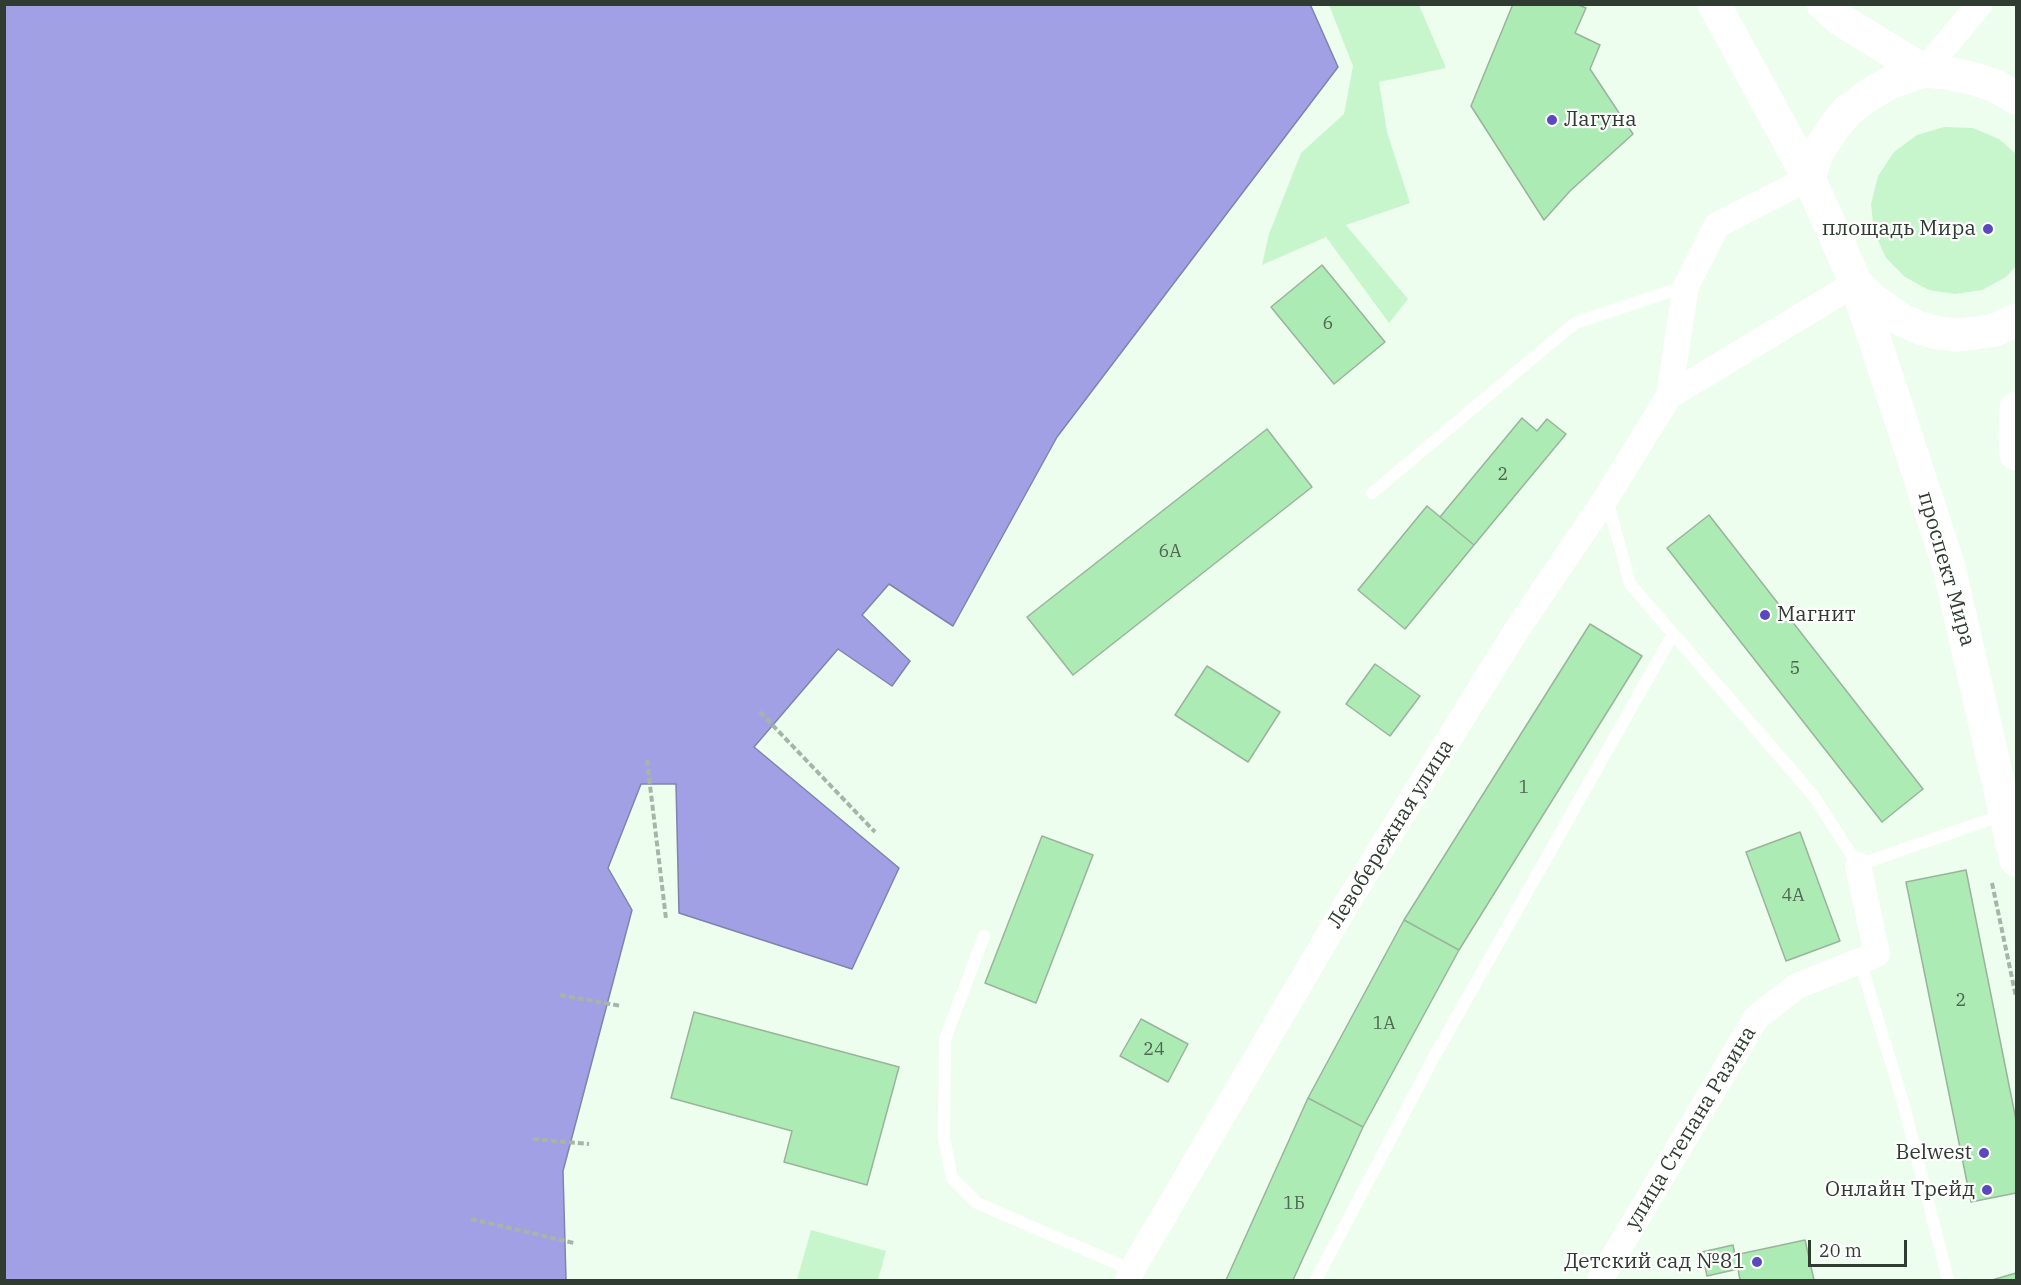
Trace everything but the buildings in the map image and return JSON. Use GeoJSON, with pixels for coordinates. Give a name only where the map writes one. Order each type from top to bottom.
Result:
{"type":"FeatureCollection","features":[{"type":"Feature","properties":{"kind":"main road"},"geometry":{"type":"LineString","coordinates":[[1714,4],[1809,177],[1856,283],[1873,300],[1902,320],[1938,333],[1957,335],[1995,330],[2016,320]]}},
{"type":"Feature","properties":{"kind":"main road"},"geometry":{"type":"LineString","coordinates":[[1823,4],[1841,20],[1924,71],[1971,78],[1996,86],[2016,98]]}},
{"type":"Feature","properties":{"kind":"main road"},"geometry":{"type":"LineString","coordinates":[[1809,177],[1817,153],[1847,111],[1891,82],[1924,71]]}},
{"type":"Feature","properties":{"kind":"main road","name":"проспект Мира"},"geometry":{"type":"LineString","coordinates":[[1856,283],[1949,567],[2016,860]]}},
{"type":"Feature","properties":{"kind":"main road"},"geometry":{"type":"LineString","coordinates":[[2016,408],[2016,454]]}},
{"type":"Feature","properties":{"kind":"street"},"geometry":{"type":"LineString","coordinates":[[1924,71],[1980,4]]}},
{"type":"Feature","properties":{"kind":"street","name":"Левобережная улица"},"geometry":{"type":"LineString","coordinates":[[1130,1275],[1352,895],[1516,631],[1606,498],[1669,396],[1686,286],[1717,225],[1809,177]]}},
{"type":"Feature","properties":{"kind":"street","name":"Левобережная улица"},"geometry":{"type":"LineString","coordinates":[[1669,396],[1856,283]]}},
{"type":"Feature","properties":{"kind":"street","name":"улица Степана Разина"},"geometry":{"type":"LineString","coordinates":[[1600,1281],[1756,1018],[1797,986],[1877,954],[1858,865]]}},
{"type":"Feature","properties":{"kind":"lane"},"geometry":{"type":"LineString","coordinates":[[1372,493],[1575,323],[1686,286]]}},
{"type":"Feature","properties":{"kind":"lane"},"geometry":{"type":"LineString","coordinates":[[1606,498],[1630,584],[1813,795],[1858,865],[2006,814]]}},
{"type":"Feature","properties":{"kind":"lane"},"geometry":{"type":"LineString","coordinates":[[1316,1281],[1435,1055],[1673,634]]}},
{"type":"Feature","properties":{"kind":"lane"},"geometry":{"type":"LineString","coordinates":[[984,936],[945,1039],[945,1138],[952,1178],[978,1203],[1130,1275]]}},
{"type":"Feature","properties":{"kind":"lane"},"geometry":{"type":"LineString","coordinates":[[1860,961],[1903,1102],[1948,1281]]}},
{"type":"Feature","properties":{"kind":"path"},"geometry":{"type":"LineString","coordinates":[[760,712],[875,832]]}},
{"type":"Feature","properties":{"kind":"path"},"geometry":{"type":"LineString","coordinates":[[647,760],[666,920]]}},
{"type":"Feature","properties":{"kind":"path"},"geometry":{"type":"LineString","coordinates":[[1991,881],[2016,996]]}},
{"type":"Feature","properties":{"kind":"path"},"geometry":{"type":"LineString","coordinates":[[560,995],[621,1006]]}},
{"type":"Feature","properties":{"kind":"path"},"geometry":{"type":"LineString","coordinates":[[533,1139],[589,1144]]}},
{"type":"Feature","properties":{"kind":"path"},"geometry":{"type":"LineString","coordinates":[[471,1219],[574,1243]]}},
{"type":"Feature","properties":{"kind":"green space"},"geometry":{"type":"Polygon","coordinates":[[[1329,5],[1419,5],[1446,68],[1379,82],[1387,132],[1410,203],[1346,225],[1408,299],[1389,323],[1326,237],[1262,265],[1269,234],[1301,153],[1344,114],[1353,66],[1329,5]]]}},
{"type":"Feature","properties":{"kind":"green space"},"geometry":{"type":"Polygon","coordinates":[[[1944,127],[1973,128],[1999,139],[2016,154],[2016,266],[2006,277],[1982,290],[1955,294],[1929,290],[1905,277],[1886,258],[1874,232],[1871,204],[1878,176],[1894,152],[1917,135],[1944,127]]]}},
{"type":"Feature","properties":{"kind":"green space"},"geometry":{"type":"Polygon","coordinates":[[[811,1230],[886,1251],[878,1280],[797,1280],[811,1230]]]}},
{"type":"Feature","properties":{"kind":"water"},"geometry":{"type":"Polygon","coordinates":[[[5,4],[1310,4],[1338,67],[1057,437],[953,626],[889,584],[862,615],[910,661],[892,686],[838,649],[754,747],[899,868],[852,969],[679,913],[676,784],[641,784],[608,868],[632,910],[563,1171],[566,1280],[5,1280],[5,4]]]}},
{"type":"Feature","properties":{"kind":"place","name":"Лагуна"},"geometry":{"type":"Point","coordinates":[1552,120]}},
{"type":"Feature","properties":{"kind":"place","name":"площадь Мира"},"geometry":{"type":"Point","coordinates":[1988,229]}},
{"type":"Feature","properties":{"kind":"place","name":"Магнит"},"geometry":{"type":"Point","coordinates":[1765,615]}},
{"type":"Feature","properties":{"kind":"place","name":"Belwest"},"geometry":{"type":"Point","coordinates":[1984,1153]}},
{"type":"Feature","properties":{"kind":"place","name":"Онлайн Трейд"},"geometry":{"type":"Point","coordinates":[1987,1190]}},
{"type":"Feature","properties":{"kind":"place","name":"Детский сад №81"},"geometry":{"type":"Point","coordinates":[1757,1262]}}]}
